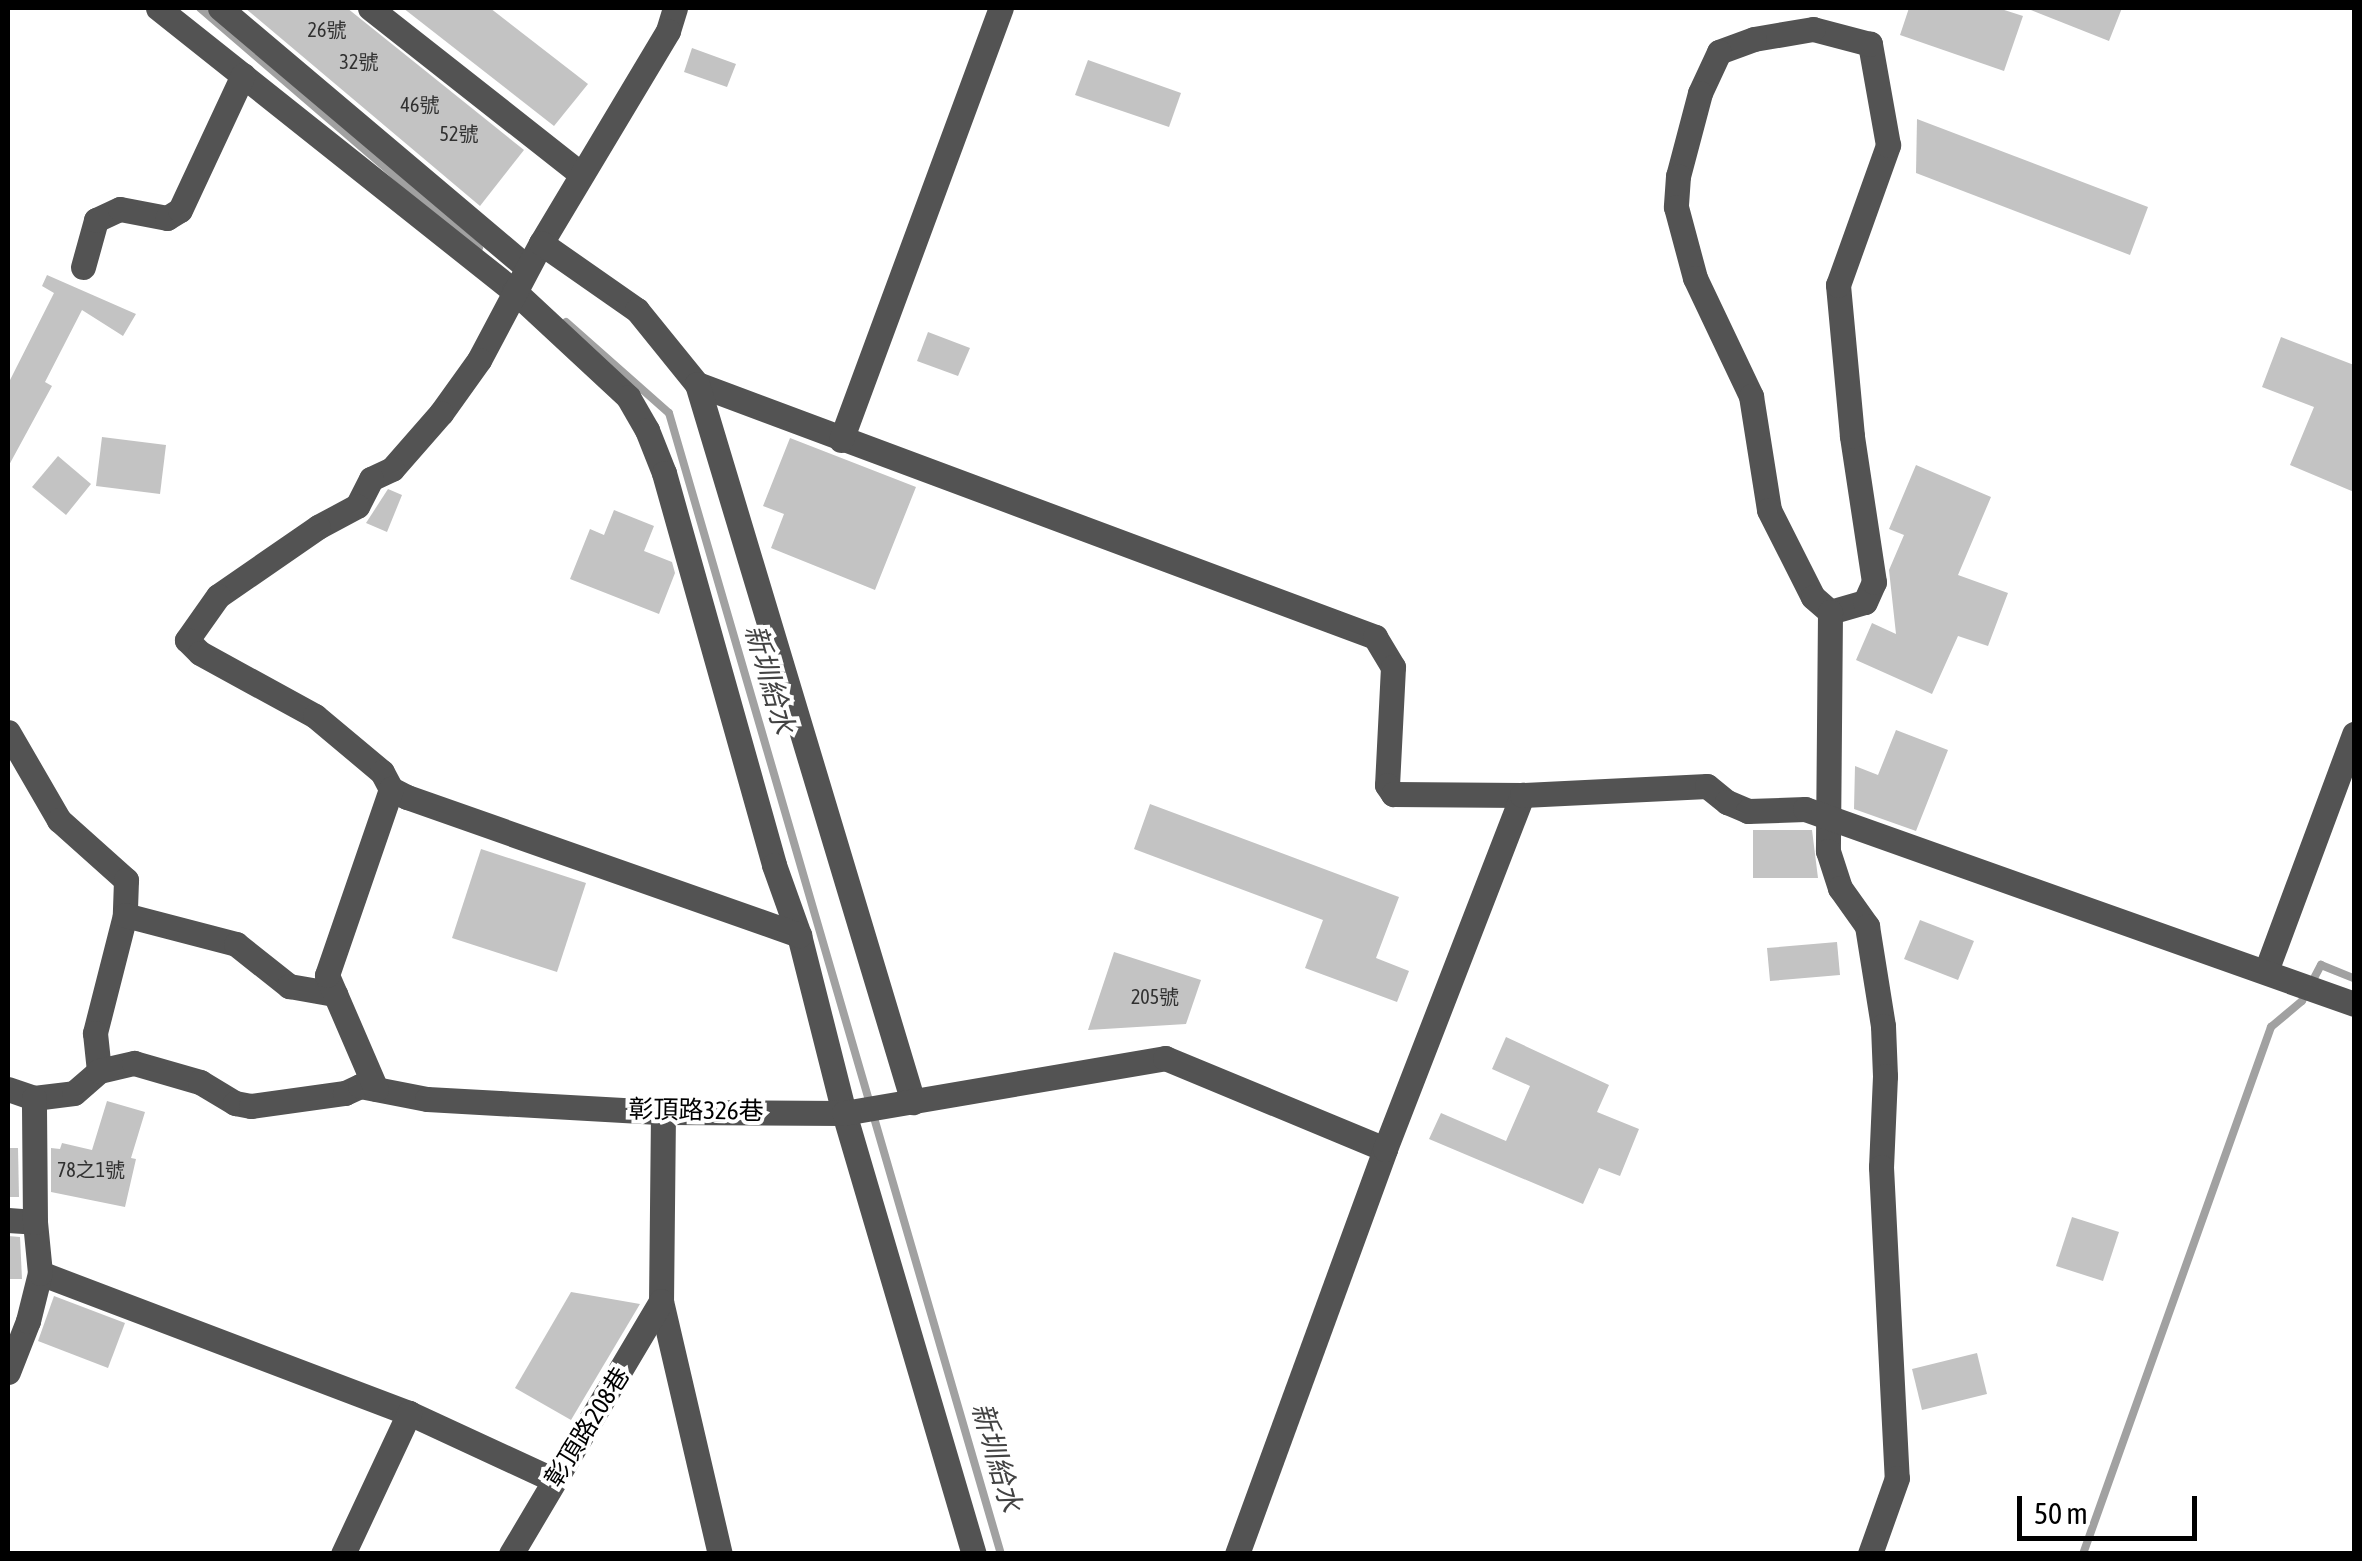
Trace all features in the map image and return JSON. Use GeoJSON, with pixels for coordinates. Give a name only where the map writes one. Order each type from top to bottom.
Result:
{"type":"FeatureCollection","features":[{"type":"Feature","properties":{"kind":"street"},"geometry":{"type":"LineString","coordinates":[[158,8],[514,291],[628,397],[646,430],[664,473],[774,865],[851,1112],[974,1554]]}},
{"type":"Feature","properties":{"kind":"street"},"geometry":{"type":"LineString","coordinates":[[220,8],[528,267]]}},
{"type":"Feature","properties":{"kind":"street"},"geometry":{"type":"LineString","coordinates":[[370,8],[581,174]]}},
{"type":"Feature","properties":{"kind":"street"},"geometry":{"type":"LineString","coordinates":[[675,8],[668,32],[581,174],[478,360],[441,414],[392,470],[371,479],[357,506],[318,527],[218,596],[186,640],[200,653],[314,716],[382,772],[391,789],[798,935]]}},
{"type":"Feature","properties":{"kind":"street"},"geometry":{"type":"LineString","coordinates":[[840,440],[1002,8]]}},
{"type":"Feature","properties":{"kind":"street"},"geometry":{"type":"LineString","coordinates":[[1830,612],[1865,602],[1874,582],[1852,436],[1838,285],[1888,146],[1870,44],[1817,18],[1719,52],[1700,94],[1678,176],[1676,207],[1695,278],[1751,396],[1769,510],[1814,597],[1830,612],[1828,851],[1840,888],[1867,926],[1883,1026],[1881,1168],[1897,1478],[1870,1554]]}},
{"type":"Feature","properties":{"kind":"street"},"geometry":{"type":"LineString","coordinates":[[83,266],[96,220],[120,209],[167,218],[180,210],[243,75]]}},
{"type":"Feature","properties":{"kind":"street"},"geometry":{"type":"LineString","coordinates":[[541,244],[637,310],[696,384],[900,1104]]}},
{"type":"Feature","properties":{"kind":"street"},"geometry":{"type":"LineString","coordinates":[[696,384],[1375,636],[1393,667],[1387,785],[1393,794],[1405,798],[1707,786],[1727,802],[1748,810],[1805,809],[2354,1004]]}},
{"type":"Feature","properties":{"kind":"street"},"geometry":{"type":"LineString","coordinates":[[8,732],[59,820],[126,880],[125,915],[95,1033],[99,1072]]}},
{"type":"Feature","properties":{"kind":"street"},"geometry":{"type":"LineString","coordinates":[[2266,971],[2354,734]]}},
{"type":"Feature","properties":{"kind":"street"},"geometry":{"type":"LineString","coordinates":[[376,1089],[327,975],[391,789]]}},
{"type":"Feature","properties":{"kind":"street"},"geometry":{"type":"LineString","coordinates":[[1236,1554],[1385,1149],[1522,795]]}},
{"type":"Feature","properties":{"kind":"street"},"geometry":{"type":"LineString","coordinates":[[125,915],[236,944],[288,986],[335,994]]}},
{"type":"Feature","properties":{"kind":"street","name":"彰頂路326巷"},"geometry":{"type":"LineString","coordinates":[[34,1098],[74,1093],[99,1072],[134,1063],[200,1082],[236,1103],[251,1106],[345,1093],[360,1086],[427,1099],[663,1112],[851,1112],[1165,1058],[1385,1149]]}},
{"type":"Feature","properties":{"kind":"street"},"geometry":{"type":"LineString","coordinates":[[8,1089],[34,1098],[34,1222],[40,1273],[28,1321],[8,1372]]}},
{"type":"Feature","properties":{"kind":"street"},"geometry":{"type":"LineString","coordinates":[[663,1112],[661,1300],[720,1554]]}},
{"type":"Feature","properties":{"kind":"street"},"geometry":{"type":"LineString","coordinates":[[8,1220],[34,1222]]}},
{"type":"Feature","properties":{"kind":"street"},"geometry":{"type":"LineString","coordinates":[[40,1273],[409,1413],[554,1480]]}},
{"type":"Feature","properties":{"kind":"street","name":"彰頂路208巷"},"geometry":{"type":"LineString","coordinates":[[511,1554],[661,1300]]}},
{"type":"Feature","properties":{"kind":"street"},"geometry":{"type":"LineString","coordinates":[[343,1554],[409,1413]]}},
{"type":"Feature","properties":{"kind":"building"},"geometry":{"type":"Polygon","coordinates":[[[245,8],[347,8],[524,150],[480,206],[245,8]]]}},
{"type":"Feature","properties":{"kind":"building"},"geometry":{"type":"Polygon","coordinates":[[[403,8],[490,8],[588,84],[554,126],[403,8]]]}},
{"type":"Feature","properties":{"kind":"building"},"geometry":{"type":"Polygon","coordinates":[[[1909,8],[1998,8],[2023,16],[2004,71],[1900,35],[1909,8]]]}},
{"type":"Feature","properties":{"kind":"building"},"geometry":{"type":"Polygon","coordinates":[[[2026,8],[2122,8],[2109,41],[2026,8]]]}},
{"type":"Feature","properties":{"kind":"building"},"geometry":{"type":"Polygon","coordinates":[[[692,48],[736,64],[727,87],[684,72],[692,48]]]}},
{"type":"Feature","properties":{"kind":"building"},"geometry":{"type":"Polygon","coordinates":[[[1088,60],[1181,93],[1169,127],[1075,95],[1088,60]]]}},
{"type":"Feature","properties":{"kind":"building"},"geometry":{"type":"Polygon","coordinates":[[[1917,119],[2148,207],[2130,255],[1916,173],[1917,119]]]}},
{"type":"Feature","properties":{"kind":"building"},"geometry":{"type":"Polygon","coordinates":[[[47,275],[136,314],[123,336],[82,310],[45,382],[52,386],[8,467],[8,384],[54,293],[42,286],[47,275]]]}},
{"type":"Feature","properties":{"kind":"building"},"geometry":{"type":"Polygon","coordinates":[[[928,332],[970,348],[958,376],[917,361],[928,332]]]}},
{"type":"Feature","properties":{"kind":"building"},"geometry":{"type":"Polygon","coordinates":[[[2281,337],[2354,365],[2354,492],[2290,465],[2314,407],[2262,387],[2281,337]]]}},
{"type":"Feature","properties":{"kind":"building"},"geometry":{"type":"Polygon","coordinates":[[[102,437],[166,445],[160,494],[96,486],[102,437]]]}},
{"type":"Feature","properties":{"kind":"building"},"geometry":{"type":"Polygon","coordinates":[[[790,438],[916,487],[875,590],[771,548],[784,514],[763,506],[790,438]]]}},
{"type":"Feature","properties":{"kind":"building"},"geometry":{"type":"Polygon","coordinates":[[[58,456],[91,484],[66,515],[32,487],[58,456]]]}},
{"type":"Feature","properties":{"kind":"building"},"geometry":{"type":"Polygon","coordinates":[[[1916,465],[1991,497],[1958,575],[2008,593],[1988,646],[1958,636],[1932,694],[1856,660],[1872,623],[1896,634],[1889,570],[1904,535],[1889,529],[1916,465]]]}},
{"type":"Feature","properties":{"kind":"building"},"geometry":{"type":"Polygon","coordinates":[[[388,489],[402,495],[387,532],[366,523],[388,489]]]}},
{"type":"Feature","properties":{"kind":"building"},"geometry":{"type":"Polygon","coordinates":[[[614,510],[654,526],[644,551],[672,562],[675,573],[659,614],[570,579],[590,529],[604,535],[614,510]]]}},
{"type":"Feature","properties":{"kind":"building"},"geometry":{"type":"Polygon","coordinates":[[[1896,730],[1948,750],[1916,831],[1854,809],[1855,766],[1878,775],[1896,730]]]}},
{"type":"Feature","properties":{"kind":"building"},"geometry":{"type":"Polygon","coordinates":[[[1150,804],[1399,897],[1376,958],[1409,971],[1397,1002],[1305,968],[1323,920],[1134,849],[1150,804]]]}},
{"type":"Feature","properties":{"kind":"building"},"geometry":{"type":"Polygon","coordinates":[[[1753,830],[1812,830],[1818,878],[1753,878],[1753,830]]]}},
{"type":"Feature","properties":{"kind":"building"},"geometry":{"type":"Polygon","coordinates":[[[481,849],[586,883],[557,972],[452,938],[481,849]]]}},
{"type":"Feature","properties":{"kind":"building"},"geometry":{"type":"Polygon","coordinates":[[[1920,920],[1974,941],[1958,980],[1904,959],[1920,920]]]}},
{"type":"Feature","properties":{"kind":"building"},"geometry":{"type":"Polygon","coordinates":[[[1837,942],[1840,975],[1770,981],[1767,948],[1837,942]]]}},
{"type":"Feature","properties":{"kind":"building"},"geometry":{"type":"Polygon","coordinates":[[[1114,952],[1201,980],[1186,1024],[1088,1030],[1114,952]]]}},
{"type":"Feature","properties":{"kind":"building"},"geometry":{"type":"Polygon","coordinates":[[[1506,1037],[1609,1085],[1597,1112],[1639,1129],[1620,1176],[1599,1168],[1583,1204],[1429,1139],[1441,1113],[1506,1141],[1530,1086],[1492,1069],[1506,1037]]]}},
{"type":"Feature","properties":{"kind":"building"},"geometry":{"type":"Polygon","coordinates":[[[107,1101],[145,1112],[131,1158],[136,1159],[125,1207],[51,1192],[51,1148],[60,1149],[62,1143],[92,1150],[107,1101]]]}},
{"type":"Feature","properties":{"kind":"building"},"geometry":{"type":"Polygon","coordinates":[[[8,1148],[18,1148],[19,1197],[8,1197],[8,1148]]]}},
{"type":"Feature","properties":{"kind":"building"},"geometry":{"type":"Polygon","coordinates":[[[2072,1217],[2119,1232],[2103,1281],[2056,1266],[2072,1217]]]}},
{"type":"Feature","properties":{"kind":"building"},"geometry":{"type":"Polygon","coordinates":[[[8,1236],[20,1237],[22,1279],[8,1279],[8,1236]]]}},
{"type":"Feature","properties":{"kind":"building"},"geometry":{"type":"Polygon","coordinates":[[[571,1292],[640,1304],[571,1420],[515,1388],[571,1292]]]}},
{"type":"Feature","properties":{"kind":"building"},"geometry":{"type":"Polygon","coordinates":[[[54,1296],[125,1323],[108,1368],[38,1341],[54,1296]]]}},
{"type":"Feature","properties":{"kind":"building"},"geometry":{"type":"Polygon","coordinates":[[[1977,1353],[1987,1394],[1922,1410],[1912,1369],[1977,1353]]]}},
{"type":"Feature","properties":{"kind":"waterway","name":"新圳給水"},"geometry":{"type":"LineString","coordinates":[[200,8],[479,248]]}},
{"type":"Feature","properties":{"kind":"waterway","name":"新圳給水"},"geometry":{"type":"LineString","coordinates":[[566,322],[669,413],[1001,1554]]}},
{"type":"Feature","properties":{"kind":"waterway"},"geometry":{"type":"LineString","coordinates":[[2083,1554],[2271,1027],[2302,1001],[2321,965],[2354,978]]}}]}
